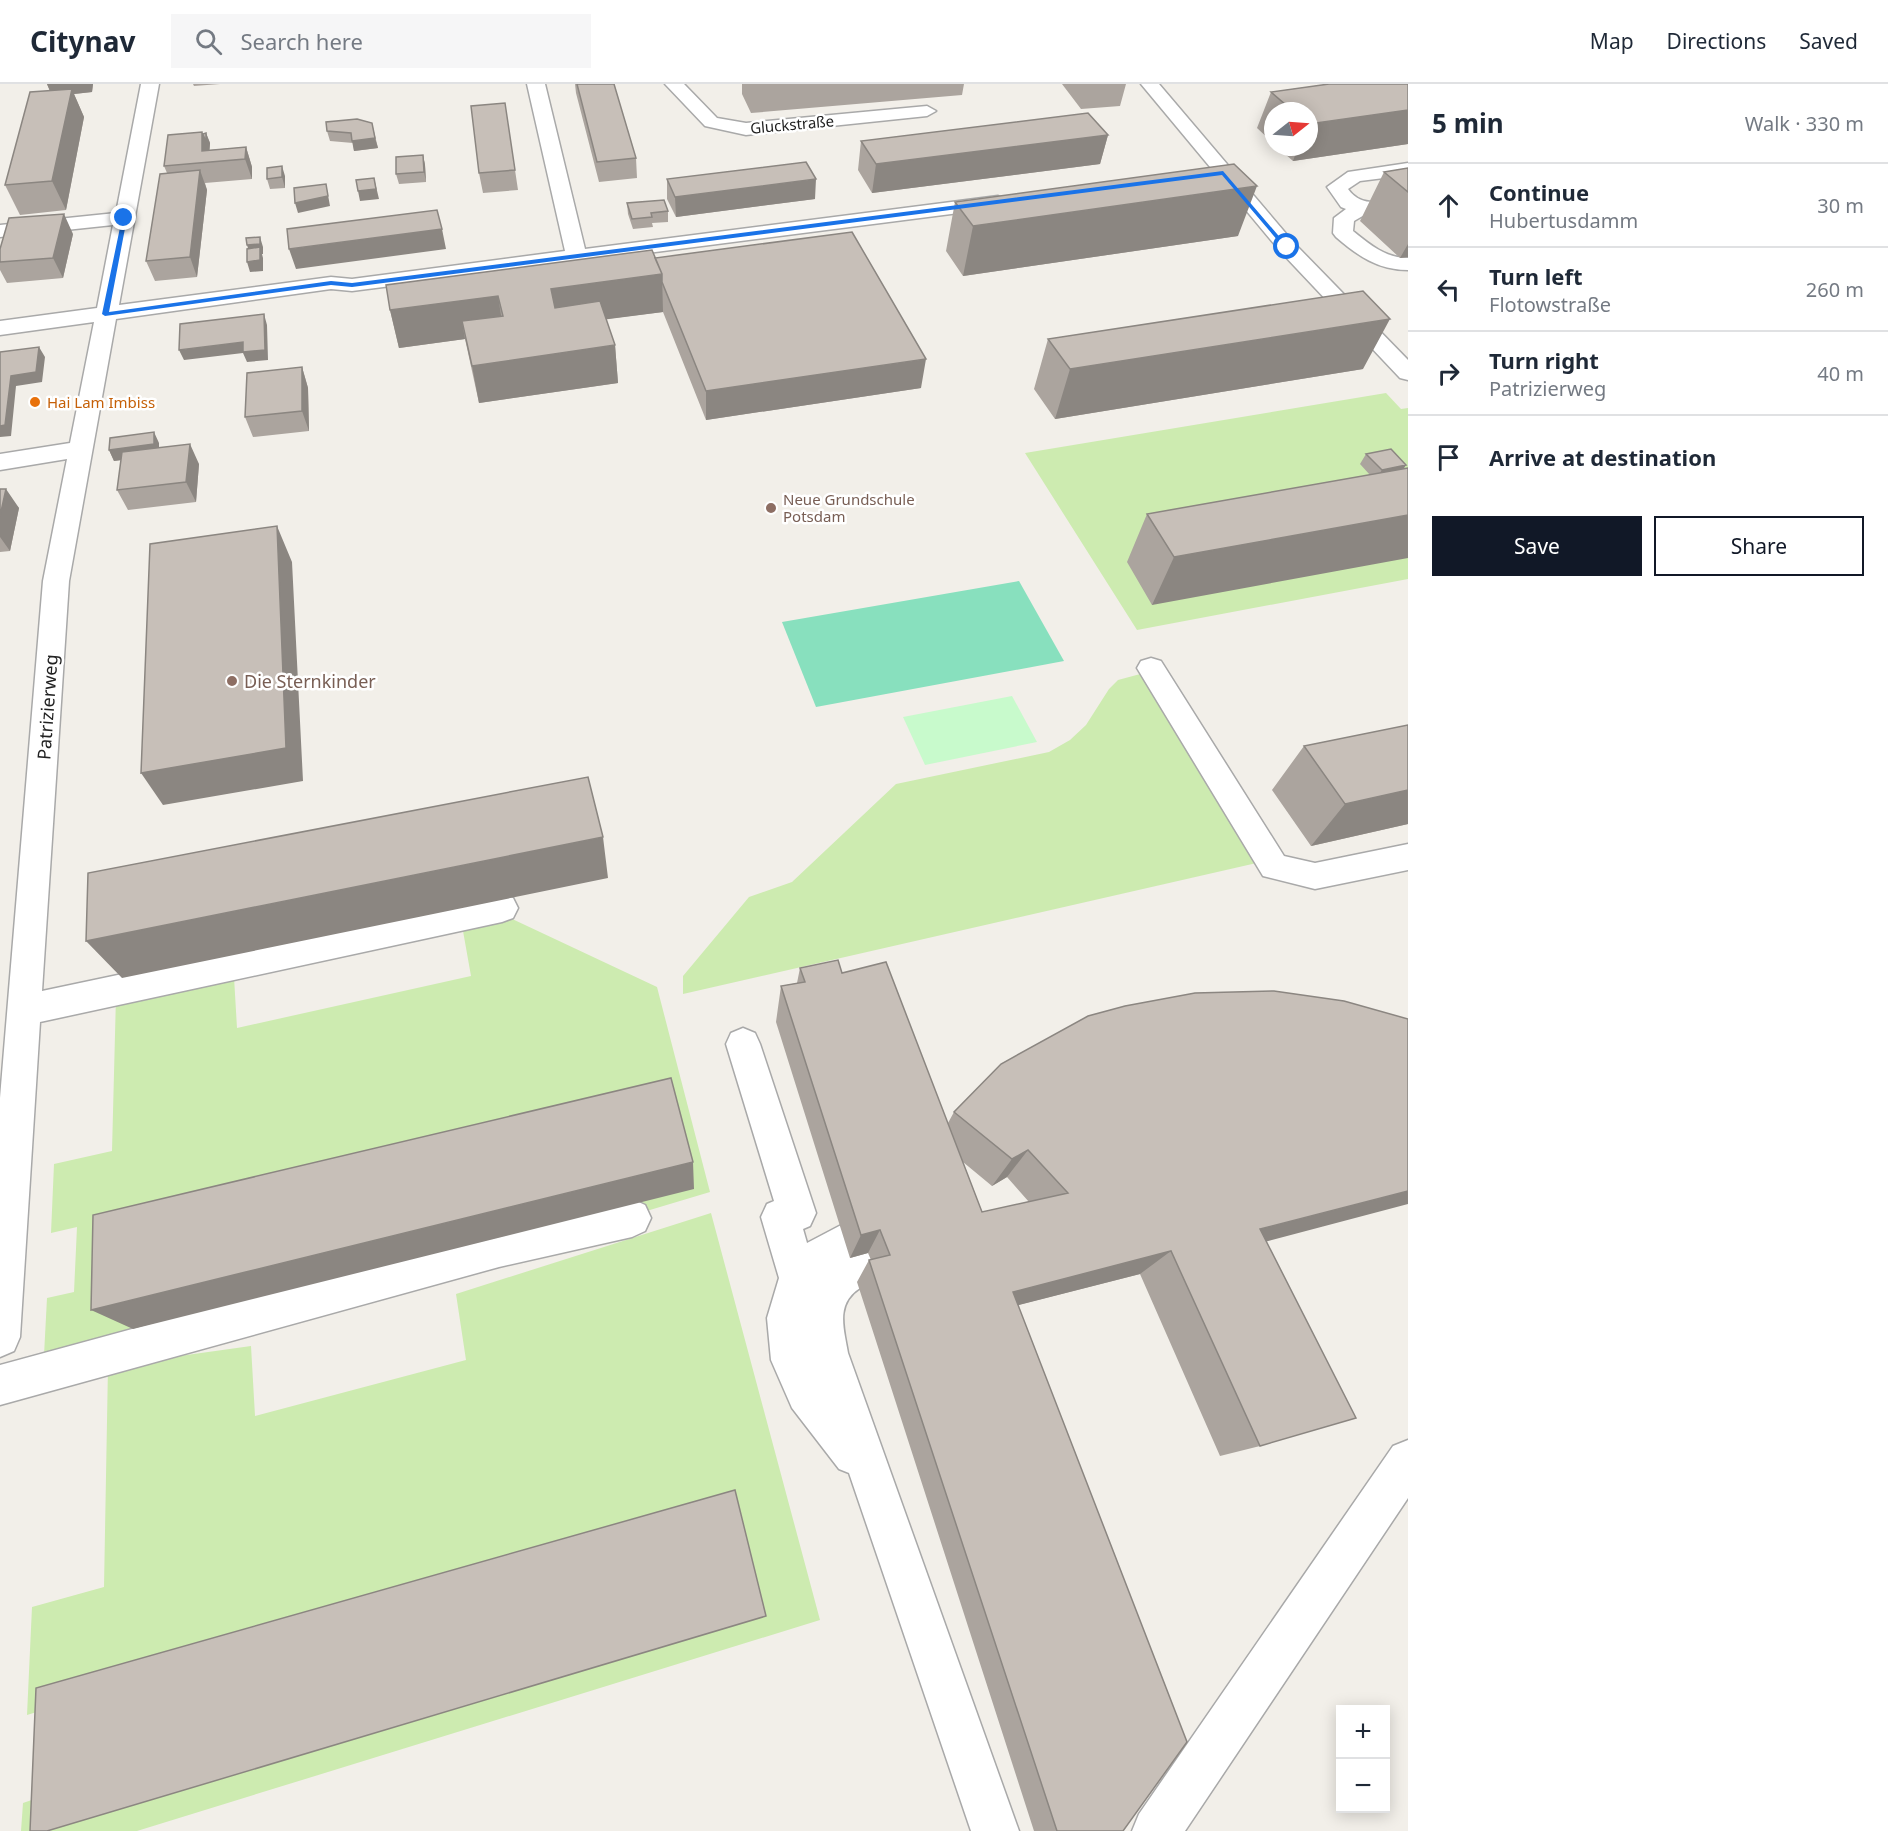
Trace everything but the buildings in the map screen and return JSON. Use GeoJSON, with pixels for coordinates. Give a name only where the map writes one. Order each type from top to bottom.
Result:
{"type":"FeatureCollection","features":[{"type":"Feature","properties":{"kind":"street","name":"Patrizierweg"},"geometry":{"type":"LineString","coordinates":[[0,1337],[56,581],[150,84]]}},
{"type":"Feature","properties":{"kind":"street"},"geometry":{"type":"LineString","coordinates":[[536,84],[576,255]]}},
{"type":"Feature","properties":{"kind":"street","name":"Gluckstraße"},"geometry":{"type":"LineString","coordinates":[[674,84],[711,122],[746,129],[927,111]]}},
{"type":"Feature","properties":{"kind":"street"},"geometry":{"type":"LineString","coordinates":[[1150,84],[1287,247],[1408,373]]}},
{"type":"Feature","properties":{"kind":"street"},"geometry":{"type":"LineString","coordinates":[[1361,209],[1348,203],[1337,187],[1355,176],[1408,169]]}},
{"type":"Feature","properties":{"kind":"street"},"geometry":{"type":"LineString","coordinates":[[1203,176],[1223,173]]}},
{"type":"Feature","properties":{"kind":"street"},"geometry":{"type":"LineString","coordinates":[[0,328],[331,283],[352,285],[1020,199]]}},
{"type":"Feature","properties":{"kind":"street"},"geometry":{"type":"LineString","coordinates":[[1408,203],[1361,209],[1344,218],[1343,233],[1369,255],[1397,265],[1408,264]]}},
{"type":"Feature","properties":{"kind":"street"},"geometry":{"type":"LineString","coordinates":[[0,231],[124,218]]}},
{"type":"Feature","properties":{"kind":"street"},"geometry":{"type":"LineString","coordinates":[[0,462],[80,449]]}},
{"type":"Feature","properties":{"kind":"street"},"geometry":{"type":"LineString","coordinates":[[1150,669],[1274,867],[1316,876],[1408,857]]}},
{"type":"Feature","properties":{"kind":"street"},"geometry":{"type":"LineString","coordinates":[[26,1010],[502,908]]}},
{"type":"Feature","properties":{"kind":"street"},"geometry":{"type":"LineString","coordinates":[[743,1044],[797,1213],[780,1217],[799,1279]]}},
{"type":"Feature","properties":{"kind":"street"},"geometry":{"type":"LineString","coordinates":[[0,1385],[488,1251],[632,1218]]}},
{"type":"Feature","properties":{"kind":"street"},"geometry":{"type":"LineString","coordinates":[[871,1477],[800,1384],[787,1348],[786,1318],[799,1279],[823,1253],[859,1254],[851,1269],[832,1288],[822,1313],[828,1353],[995,1831]]}},
{"type":"Feature","properties":{"kind":"street"},"geometry":{"type":"LineString","coordinates":[[1156,1831],[1408,1461]]}},
{"type":"Feature","properties":{"kind":"green space"},"geometry":{"type":"Polygon","coordinates":[[[1386,393],[1401,409],[1408,408],[1408,579],[1137,630],[1025,453],[1386,393]]]}},
{"type":"Feature","properties":{"kind":"green space"},"geometry":{"type":"Polygon","coordinates":[[[1019,581],[1064,661],[816,707],[782,622],[1019,581]]]}},
{"type":"Feature","properties":{"kind":"green space"},"geometry":{"type":"Polygon","coordinates":[[[1144,673],[1261,862],[683,994],[683,976],[749,897],[792,882],[896,784],[1049,752],[1070,740],[1086,725],[1109,689],[1118,680],[1144,673]]]}},
{"type":"Feature","properties":{"kind":"green space"},"geometry":{"type":"Polygon","coordinates":[[[1012,696],[1037,742],[925,765],[903,717],[1012,696]]]}},
{"type":"Feature","properties":{"kind":"green space"},"geometry":{"type":"Polygon","coordinates":[[[504,915],[657,987],[710,1192],[453,1269],[44,1355],[47,1298],[74,1292],[77,1227],[51,1233],[54,1164],[112,1151],[116,996],[234,977],[237,1028],[471,976],[463,931],[504,915]]]}},
{"type":"Feature","properties":{"kind":"green space"},"geometry":{"type":"Polygon","coordinates":[[[711,1213],[820,1620],[137,1831],[21,1831],[23,1803],[49,1794],[53,1707],[27,1715],[32,1607],[104,1587],[108,1366],[251,1346],[255,1416],[466,1360],[456,1294],[711,1213]]]}},
{"type":"Feature","properties":{"kind":"place","name":"Hai Lam Imbiss"},"geometry":{"type":"Point","coordinates":[35,402]}},
{"type":"Feature","properties":{"kind":"place","name":"Neue Grundschule Potsdam"},"geometry":{"type":"Point","coordinates":[771,508]}},
{"type":"Feature","properties":{"kind":"place","name":"Die Sternkinder"},"geometry":{"type":"Point","coordinates":[232,681]}},
{"type":"Feature","properties":{"kind":"route"},"geometry":{"type":"LineString","coordinates":[[124,218],[105,314],[331,283],[352,285],[1223,173],[1287,247]]}}]}
